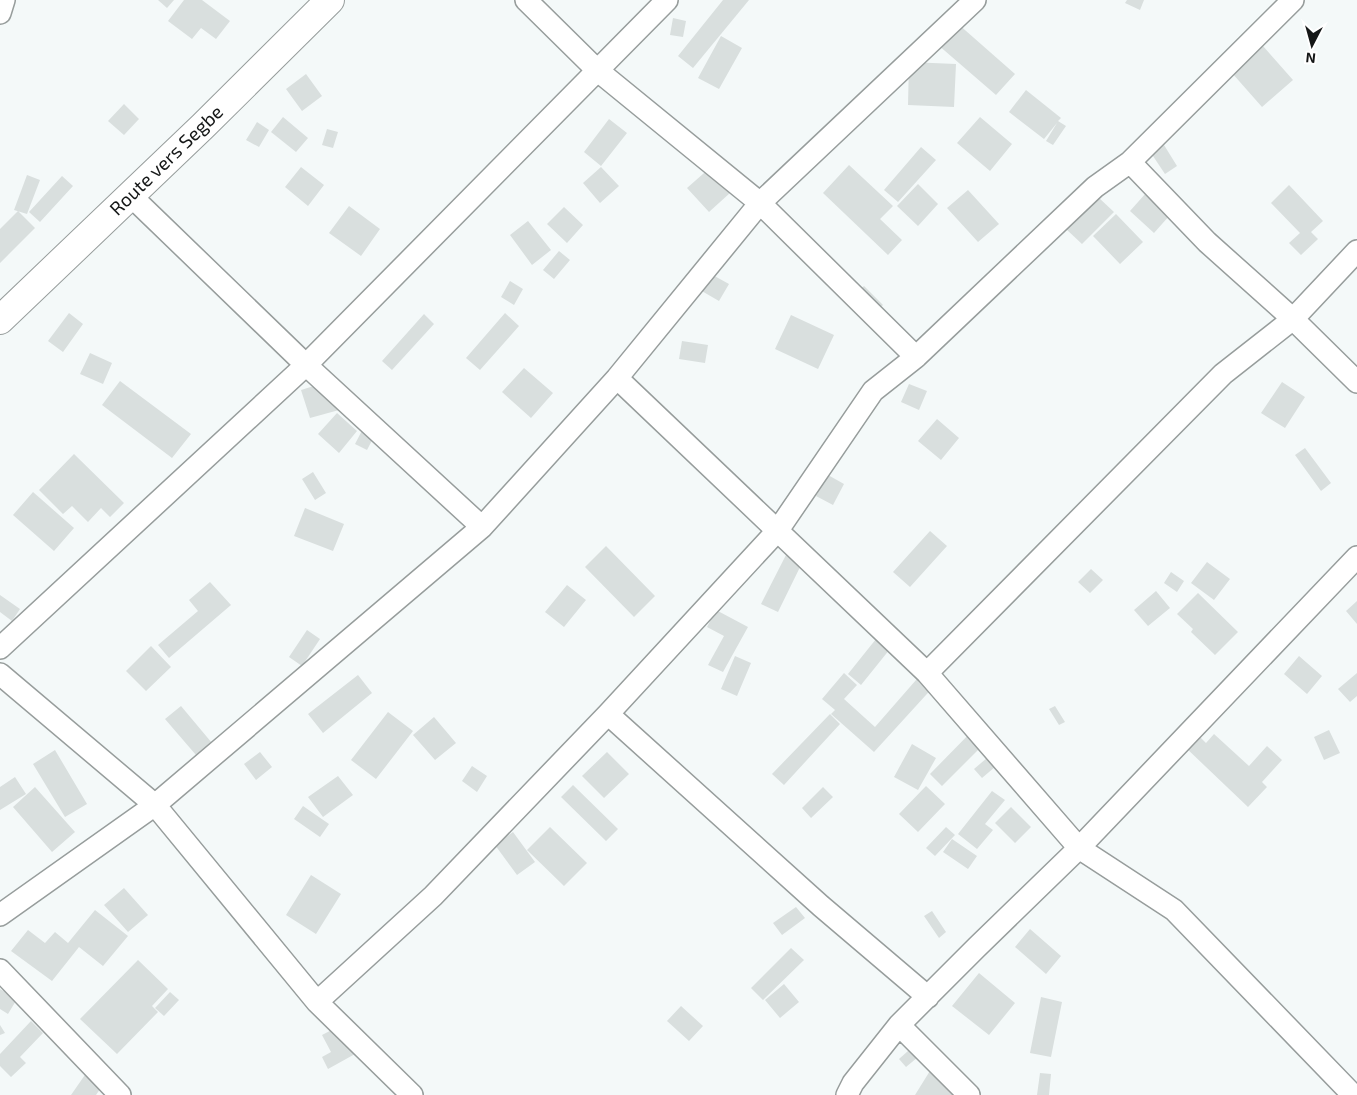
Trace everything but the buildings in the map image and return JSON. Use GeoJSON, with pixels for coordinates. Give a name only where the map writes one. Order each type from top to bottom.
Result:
{"type":"FeatureCollection","features":[{"type":"Feature","properties":{"kind":"main road","name":"Route vers Segbe"},"geometry":{"type":"LineString","coordinates":[[0,320],[322,3]]}},
{"type":"Feature","properties":{"kind":"street"},"geometry":{"type":"LineString","coordinates":[[0,13],[4,0]]}},
{"type":"Feature","properties":{"kind":"street"},"geometry":{"type":"LineString","coordinates":[[526,0],[597,70],[760,203],[916,357]]}},
{"type":"Feature","properties":{"kind":"street"},"geometry":{"type":"LineString","coordinates":[[0,648],[306,365],[667,0]]}},
{"type":"Feature","properties":{"kind":"street"},"geometry":{"type":"LineString","coordinates":[[0,915],[155,805],[482,527],[617,378],[760,203],[975,0]]}},
{"type":"Feature","properties":{"kind":"street"},"geometry":{"type":"LineString","coordinates":[[317,1002],[433,896],[608,714],[778,530],[873,391],[916,357],[1095,187],[1130,162],[1292,0]]}},
{"type":"Feature","properties":{"kind":"street"},"geometry":{"type":"LineString","coordinates":[[1130,162],[1207,242],[1293,319],[1357,382]]}},
{"type":"Feature","properties":{"kind":"street"},"geometry":{"type":"LineString","coordinates":[[130,194],[306,365],[482,527]]}},
{"type":"Feature","properties":{"kind":"street"},"geometry":{"type":"LineString","coordinates":[[927,673],[1223,374],[1293,319],[1357,251]]}},
{"type":"Feature","properties":{"kind":"street"},"geometry":{"type":"LineString","coordinates":[[617,378],[927,673],[1079,848],[1174,910],[1353,1095]]}},
{"type":"Feature","properties":{"kind":"street"},"geometry":{"type":"LineString","coordinates":[[847,1095],[854,1083],[899,1025],[1079,848],[1357,557]]}},
{"type":"Feature","properties":{"kind":"street"},"geometry":{"type":"LineString","coordinates":[[0,674],[155,805],[317,1002],[412,1095]]}},
{"type":"Feature","properties":{"kind":"street"},"geometry":{"type":"LineString","coordinates":[[608,714],[821,906],[928,998]]}},
{"type":"Feature","properties":{"kind":"street"},"geometry":{"type":"LineString","coordinates":[[0,970],[120,1095]]}},
{"type":"Feature","properties":{"kind":"street"},"geometry":{"type":"LineString","coordinates":[[899,1025],[969,1095]]}}]}
